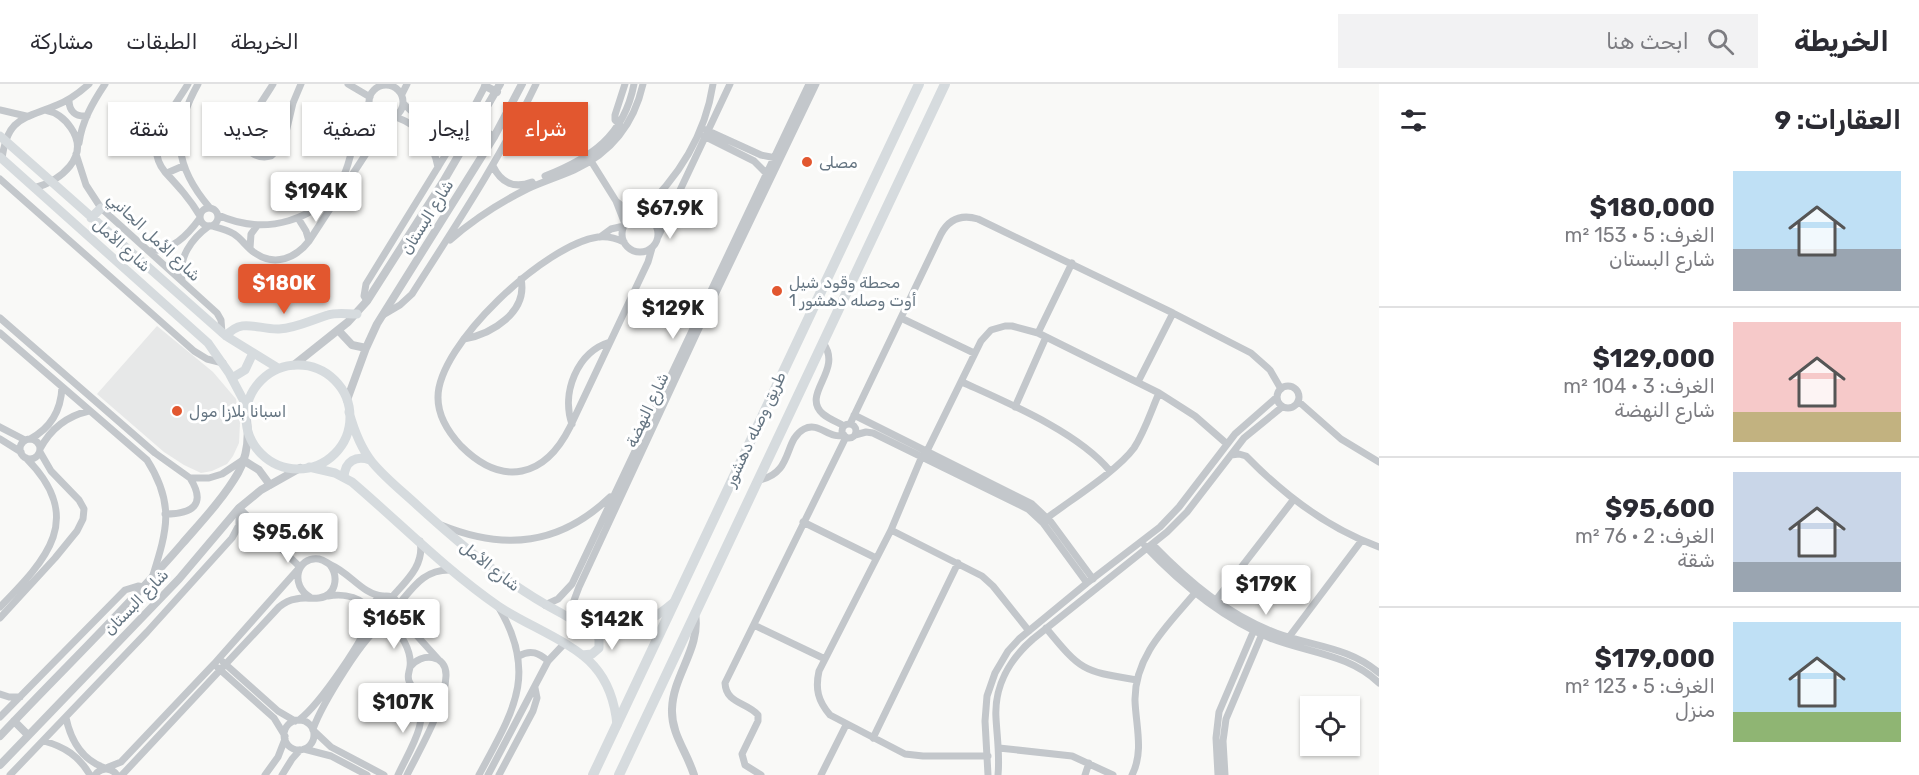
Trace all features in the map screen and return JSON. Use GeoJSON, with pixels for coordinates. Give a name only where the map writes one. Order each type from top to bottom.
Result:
{"type":"FeatureCollection","features":[{"type":"Feature","properties":{"kind":"main road","name":"طريق وصله دهشور"},"geometry":{"type":"LineString","coordinates":[[593,775],[919,84]]}},
{"type":"Feature","properties":{"kind":"main road","name":"طريق وصله دهشور"},"geometry":{"type":"LineString","coordinates":[[619,775],[945,84]]}},
{"type":"Feature","properties":{"kind":"main road","name":"شارع الأمل"},"geometry":{"type":"LineString","coordinates":[[2,138],[224,334],[278,368]]}},
{"type":"Feature","properties":{"kind":"main road","name":"شارع الأمل"},"geometry":{"type":"LineString","coordinates":[[1,158],[208,343],[223,363],[247,407]]}},
{"type":"Feature","properties":{"kind":"main road"},"geometry":{"type":"LineString","coordinates":[[91,218],[101,208]]}},
{"type":"Feature","properties":{"kind":"main road"},"geometry":{"type":"LineString","coordinates":[[224,334],[240,325],[284,328],[306,324],[330,314],[357,314]]}},
{"type":"Feature","properties":{"kind":"main road"},"geometry":{"type":"LineString","coordinates":[[232,378],[244,370],[253,353]]}},
{"type":"Feature","properties":{"kind":"main road"},"geometry":{"type":"LineString","coordinates":[[294,365],[311,366],[326,373],[339,385],[347,400],[349,412],[346,436],[340,447],[331,457],[321,463],[304,468],[280,465],[263,455],[251,439],[247,420],[250,396],[257,385],[278,368],[294,365]]}},
{"type":"Feature","properties":{"kind":"main road","name":"شارع الأمل"},"geometry":{"type":"LineString","coordinates":[[349,412],[357,437],[370,460],[437,523],[503,578],[545,605],[590,628],[603,630],[630,628],[655,618],[675,601]]}},
{"type":"Feature","properties":{"kind":"main road"},"geometry":{"type":"LineString","coordinates":[[344,477],[346,466],[354,459],[370,460]]}},
{"type":"Feature","properties":{"kind":"main road","name":"شارع الأمل"},"geometry":{"type":"LineString","coordinates":[[304,468],[326,470],[352,482],[497,605],[582,655],[595,667],[606,684],[614,704],[617,725]]}},
{"type":"Feature","properties":{"kind":"main road"},"geometry":{"type":"LineString","coordinates":[[582,655],[592,654],[599,648],[599,638],[590,628]]}},
{"type":"Feature","properties":{"kind":"street"},"geometry":{"type":"LineString","coordinates":[[1,158],[2,138],[18,120],[69,100],[89,84]]}},
{"type":"Feature","properties":{"kind":"street"},"geometry":{"type":"LineString","coordinates":[[34,188],[64,174],[77,151],[80,131],[105,84]]}},
{"type":"Feature","properties":{"kind":"street"},"geometry":{"type":"LineString","coordinates":[[177,102],[188,84]]}},
{"type":"Feature","properties":{"kind":"street"},"geometry":{"type":"LineString","coordinates":[[189,102],[198,84]]}},
{"type":"Feature","properties":{"kind":"street"},"geometry":{"type":"LineString","coordinates":[[273,84],[245,134],[249,150],[259,157],[271,156],[283,145],[293,103],[301,84]]}},
{"type":"Feature","properties":{"kind":"street"},"geometry":{"type":"LineString","coordinates":[[348,84],[369,100]]}},
{"type":"Feature","properties":{"kind":"street"},"geometry":{"type":"LineString","coordinates":[[402,94],[408,84]]}},
{"type":"Feature","properties":{"kind":"street","name":"شارع البستان"},"geometry":{"type":"LineString","coordinates":[[347,400],[366,348],[383,315],[494,137],[522,84]]}},
{"type":"Feature","properties":{"kind":"street"},"geometry":{"type":"LineString","coordinates":[[383,315],[400,305],[412,294],[516,127],[536,84]]}},
{"type":"Feature","properties":{"kind":"street"},"geometry":{"type":"LineString","coordinates":[[622,127],[615,120],[615,115],[625,84]]}},
{"type":"Feature","properties":{"kind":"street"},"geometry":{"type":"LineString","coordinates":[[443,245],[474,221],[514,196],[591,161],[609,148],[622,127],[634,84]]}},
{"type":"Feature","properties":{"kind":"street"},"geometry":{"type":"LineString","coordinates":[[493,165],[505,181],[515,186],[524,185],[584,159],[622,127],[634,113],[643,84]]}},
{"type":"Feature","properties":{"kind":"street"},"geometry":{"type":"LineString","coordinates":[[600,237],[636,216],[677,172],[704,133],[713,84]]}},
{"type":"Feature","properties":{"kind":"street"},"geometry":{"type":"LineString","coordinates":[[624,242],[600,237],[586,240],[560,252],[521,279],[464,339],[450,358],[438,387],[441,417],[458,442],[475,458],[503,471],[518,471],[533,468],[552,455],[561,444],[610,342],[704,133],[730,84]]}},
{"type":"Feature","properties":{"kind":"street","name":"شارع النهضة"},"geometry":{"type":"LineString","coordinates":[[572,620],[573,603],[579,587],[695,323],[767,174],[778,158],[809,84]]}},
{"type":"Feature","properties":{"kind":"street","name":"شارع النهضة"},"geometry":{"type":"LineString","coordinates":[[545,605],[558,599],[572,584],[615,493],[637,457],[778,158],[816,84]]}},
{"type":"Feature","properties":{"kind":"street"},"geometry":{"type":"LineString","coordinates":[[181,156],[183,166],[192,185],[210,208],[219,215],[257,226],[275,225],[298,218],[327,199],[342,178],[369,100],[380,85],[394,86],[402,94],[404,104],[397,116]]}},
{"type":"Feature","properties":{"kind":"street"},"geometry":{"type":"LineString","coordinates":[[477,102],[486,85],[498,88]]}},
{"type":"Feature","properties":{"kind":"street","name":"شارع البستان"},"geometry":{"type":"LineString","coordinates":[[490,102],[498,88]]}},
{"type":"Feature","properties":{"kind":"street"},"geometry":{"type":"LineString","coordinates":[[69,100],[71,111],[75,115],[87,116]]}},
{"type":"Feature","properties":{"kind":"street"},"geometry":{"type":"LineString","coordinates":[[404,104],[409,109]]}},
{"type":"Feature","properties":{"kind":"street"},"geometry":{"type":"LineString","coordinates":[[0,110],[26,116]]}},
{"type":"Feature","properties":{"kind":"street"},"geometry":{"type":"LineString","coordinates":[[42,110],[57,115],[70,125],[77,140],[77,151]]}},
{"type":"Feature","properties":{"kind":"street"},"geometry":{"type":"LineString","coordinates":[[397,117],[414,125],[422,132],[433,148],[438,166]]}},
{"type":"Feature","properties":{"kind":"street"},"geometry":{"type":"LineString","coordinates":[[704,133],[761,155],[778,158]]}},
{"type":"Feature","properties":{"kind":"street"},"geometry":{"type":"LineString","coordinates":[[704,133],[754,161],[767,174]]}},
{"type":"Feature","properties":{"kind":"street","name":"شارع الأمل الجانبي"},"geometry":{"type":"LineString","coordinates":[[77,151],[86,185],[101,208],[217,313],[224,334]]}},
{"type":"Feature","properties":{"kind":"street"},"geometry":{"type":"LineString","coordinates":[[158,156],[167,173],[183,190],[203,224],[233,234],[250,249],[270,260],[285,259],[299,253],[364,156]]}},
{"type":"Feature","properties":{"kind":"street"},"geometry":{"type":"LineString","coordinates":[[367,301],[364,296],[366,284],[444,156]]}},
{"type":"Feature","properties":{"kind":"street","name":"شارع البستان"},"geometry":{"type":"LineString","coordinates":[[294,365],[357,314],[458,156]]}},
{"type":"Feature","properties":{"kind":"street"},"geometry":{"type":"LineString","coordinates":[[591,161],[616,201],[624,225],[622,234],[624,242],[636,251],[652,248]]}},
{"type":"Feature","properties":{"kind":"street"},"geometry":{"type":"LineString","coordinates":[[167,173],[183,166]]}},
{"type":"Feature","properties":{"kind":"street"},"geometry":{"type":"LineString","coordinates":[[0,179],[194,351],[207,359],[223,363]]}},
{"type":"Feature","properties":{"kind":"street"},"geometry":{"type":"LineString","coordinates":[[616,201],[636,216],[647,217],[655,223],[658,237]]}},
{"type":"Feature","properties":{"kind":"street"},"geometry":{"type":"LineString","coordinates":[[148,251],[173,246],[185,236],[202,211],[210,208]]}},
{"type":"Feature","properties":{"kind":"street"},"geometry":{"type":"LineString","coordinates":[[182,280],[181,269],[185,252],[201,233],[216,223],[219,215]]}},
{"type":"Feature","properties":{"kind":"street"},"geometry":{"type":"LineString","coordinates":[[845,436],[842,431],[854,415],[945,226],[952,220],[969,216],[1072,263],[1256,357],[1270,370],[1281,389]]}},
{"type":"Feature","properties":{"kind":"street"},"geometry":{"type":"LineString","coordinates":[[298,218],[309,241]]}},
{"type":"Feature","properties":{"kind":"street"},"geometry":{"type":"LineString","coordinates":[[250,249],[251,234],[257,226]]}},
{"type":"Feature","properties":{"kind":"street"},"geometry":{"type":"LineString","coordinates":[[636,251],[643,270]]}},
{"type":"Feature","properties":{"kind":"street"},"geometry":{"type":"LineString","coordinates":[[1038,333],[1072,263]]}},
{"type":"Feature","properties":{"kind":"street"},"geometry":{"type":"LineString","coordinates":[[464,339],[493,328],[510,314],[521,297],[521,279]]}},
{"type":"Feature","properties":{"kind":"street"},"geometry":{"type":"LineString","coordinates":[[1138,382],[1173,313]]}},
{"type":"Feature","properties":{"kind":"street"},"geometry":{"type":"LineString","coordinates":[[0,318],[160,458],[190,478],[196,491],[194,506],[182,513],[165,514]]}},
{"type":"Feature","properties":{"kind":"street"},"geometry":{"type":"LineString","coordinates":[[901,318],[974,353]]}},
{"type":"Feature","properties":{"kind":"street"},"geometry":{"type":"LineString","coordinates":[[988,756],[914,756],[896,750],[830,715],[822,706],[816,683],[825,659],[891,530],[974,353],[986,335],[998,327],[1012,326],[1046,336],[1159,393],[1189,411],[1227,444]]}},
{"type":"Feature","properties":{"kind":"street"},"geometry":{"type":"LineString","coordinates":[[339,330],[352,345],[366,348]]}},
{"type":"Feature","properties":{"kind":"street"},"geometry":{"type":"LineString","coordinates":[[0,333],[147,460],[160,486],[165,514],[164,539],[148,584],[133,586],[125,590],[0,717]]}},
{"type":"Feature","properties":{"kind":"street"},"geometry":{"type":"LineString","coordinates":[[1015,407],[1046,336]]}},
{"type":"Feature","properties":{"kind":"street"},"geometry":{"type":"LineString","coordinates":[[0,337],[9,340]]}},
{"type":"Feature","properties":{"kind":"street"},"geometry":{"type":"LineString","coordinates":[[572,424],[568,402],[574,379],[592,350],[610,342]]}},
{"type":"Feature","properties":{"kind":"street"},"geometry":{"type":"LineString","coordinates":[[823,343],[829,353],[830,364],[816,399],[818,408],[826,416],[855,428],[855,435]]}},
{"type":"Feature","properties":{"kind":"street"},"geometry":{"type":"LineString","coordinates":[[962,382],[1015,407],[1084,446],[1110,471]]}},
{"type":"Feature","properties":{"kind":"street"},"geometry":{"type":"LineString","coordinates":[[988,775],[985,713],[992,680],[1008,651],[1090,581],[1141,542],[1179,507],[1227,444],[1245,424],[1277,397],[1281,389],[1286,386],[1295,389],[1299,394],[1298,401],[1292,407],[1282,406],[1244,438],[1186,512],[1150,547],[1046,628],[1016,656],[1001,682],[996,712],[999,748],[998,775]]}},
{"type":"Feature","properties":{"kind":"street"},"geometry":{"type":"LineString","coordinates":[[24,455],[21,445],[44,430],[54,418],[60,403],[62,387]]}},
{"type":"Feature","properties":{"kind":"street"},"geometry":{"type":"LineString","coordinates":[[1047,518],[1123,460],[1134,447],[1159,393]]}},
{"type":"Feature","properties":{"kind":"street"},"geometry":{"type":"LineString","coordinates":[[1277,397],[1282,406]]}},
{"type":"Feature","properties":{"kind":"street"},"geometry":{"type":"LineString","coordinates":[[1298,401],[1341,439],[1379,462]]}},
{"type":"Feature","properties":{"kind":"street"},"geometry":{"type":"LineString","coordinates":[[24,455],[36,457],[50,433],[63,421],[89,411]]}},
{"type":"Feature","properties":{"kind":"street"},"geometry":{"type":"LineString","coordinates":[[854,415],[1028,509],[1043,523],[1090,581]]}},
{"type":"Feature","properties":{"kind":"street"},"geometry":{"type":"LineString","coordinates":[[819,428],[826,416]]}},
{"type":"Feature","properties":{"kind":"street","name":"شارع البستان"},"geometry":{"type":"LineString","coordinates":[[0,736],[148,584],[210,511],[239,472],[248,440],[247,420]]}},
{"type":"Feature","properties":{"kind":"street"},"geometry":{"type":"LineString","coordinates":[[759,480],[779,471],[800,431],[811,426],[836,437],[873,433],[1023,499],[1047,518],[1090,581]]}},
{"type":"Feature","properties":{"kind":"street"},"geometry":{"type":"LineString","coordinates":[[0,427],[36,440],[51,471],[79,500],[84,513],[82,523],[72,537],[2,609]]}},
{"type":"Feature","properties":{"kind":"street"},"geometry":{"type":"LineString","coordinates":[[761,775],[745,765],[742,754],[758,721],[758,715],[730,698],[725,688],[727,677],[845,436]]}},
{"type":"Feature","properties":{"kind":"street"},"geometry":{"type":"LineString","coordinates":[[1244,438],[1246,456]]}},
{"type":"Feature","properties":{"kind":"street"},"geometry":{"type":"LineString","coordinates":[[0,439],[24,455],[42,476],[53,497],[55,535],[41,562],[2,609]]}},
{"type":"Feature","properties":{"kind":"street"},"geometry":{"type":"LineString","coordinates":[[1231,455],[1246,456],[1294,500],[1320,518],[1379,547]]}},
{"type":"Feature","properties":{"kind":"street"},"geometry":{"type":"LineString","coordinates":[[190,478],[216,476],[243,460],[259,470],[270,485]]}},
{"type":"Feature","properties":{"kind":"street","name":"شارع البستان"},"geometry":{"type":"LineString","coordinates":[[0,765],[179,579],[239,508],[270,485],[304,468]]}},
{"type":"Feature","properties":{"kind":"street"},"geometry":{"type":"LineString","coordinates":[[53,497],[60,489],[66,487]]}},
{"type":"Feature","properties":{"kind":"street"},"geometry":{"type":"LineString","coordinates":[[437,523],[485,538],[509,541],[532,540],[554,534],[575,524],[615,493]]}},
{"type":"Feature","properties":{"kind":"street"},"geometry":{"type":"LineString","coordinates":[[1216,600],[1294,500]]}},
{"type":"Feature","properties":{"kind":"street"},"geometry":{"type":"LineString","coordinates":[[239,508],[300,567]]}},
{"type":"Feature","properties":{"kind":"street"},"geometry":{"type":"LineString","coordinates":[[10,775],[139,641],[232,538],[239,525],[239,508]]}},
{"type":"Feature","properties":{"kind":"street"},"geometry":{"type":"LineString","coordinates":[[803,522],[876,558]]}},
{"type":"Feature","properties":{"kind":"street"},"geometry":{"type":"LineString","coordinates":[[891,530],[986,579],[1029,631]]}},
{"type":"Feature","properties":{"kind":"street"},"geometry":{"type":"LineString","coordinates":[[55,535],[63,538],[72,537]]}},
{"type":"Feature","properties":{"kind":"street"},"geometry":{"type":"LineString","coordinates":[[1289,638],[1362,540]]}},
{"type":"Feature","properties":{"kind":"street"},"geometry":{"type":"LineString","coordinates":[[392,597],[417,567],[421,555],[420,541]]}},
{"type":"Feature","properties":{"kind":"street"},"geometry":{"type":"LineString","coordinates":[[1141,542],[1216,600],[1255,624],[1289,638],[1342,651],[1365,662],[1376,671],[1379,662]]}},
{"type":"Feature","properties":{"kind":"street"},"geometry":{"type":"LineString","coordinates":[[1150,547],[1195,593],[1220,611],[1262,634],[1349,662],[1379,683]]}},
{"type":"Feature","properties":{"kind":"street"},"geometry":{"type":"LineString","coordinates":[[95,775],[99,770],[121,762],[217,661],[304,563],[315,559],[326,562],[341,569],[370,593],[392,597]]}},
{"type":"Feature","properties":{"kind":"street"},"geometry":{"type":"LineString","coordinates":[[873,738],[958,563]]}},
{"type":"Feature","properties":{"kind":"street"},"geometry":{"type":"LineString","coordinates":[[326,596],[336,582],[334,570],[330,565]]}},
{"type":"Feature","properties":{"kind":"street"},"geometry":{"type":"LineString","coordinates":[[300,567],[297,578],[300,589],[314,598]]}},
{"type":"Feature","properties":{"kind":"street"},"geometry":{"type":"LineString","coordinates":[[282,775],[292,759],[312,741],[313,730],[326,701],[374,630],[396,620],[399,608],[418,581],[426,575],[453,570]]}},
{"type":"Feature","properties":{"kind":"street"},"geometry":{"type":"LineString","coordinates":[[1132,775],[1139,750],[1135,699],[1137,680],[1143,662],[1152,645],[1195,593]]}},
{"type":"Feature","properties":{"kind":"street"},"geometry":{"type":"LineString","coordinates":[[122,775],[279,607],[299,598],[336,594],[355,598],[365,604],[377,621],[394,627],[408,651],[410,667],[408,678],[410,684],[419,693],[423,710],[420,729],[398,775]]}},
{"type":"Feature","properties":{"kind":"street"},"geometry":{"type":"LineString","coordinates":[[265,775],[278,757],[286,728],[321,698],[366,630],[373,604],[383,596]]}},
{"type":"Feature","properties":{"kind":"street"},"geometry":{"type":"LineString","coordinates":[[392,597],[409,627],[440,661],[446,672],[433,719],[407,775]]}},
{"type":"Feature","properties":{"kind":"street"},"geometry":{"type":"LineString","coordinates":[[479,775],[513,708],[519,682],[519,656],[510,629],[497,605]]}},
{"type":"Feature","properties":{"kind":"street"},"geometry":{"type":"LineString","coordinates":[[694,775],[690,761],[676,736],[672,708],[675,688],[697,630],[695,613]]}},
{"type":"Feature","properties":{"kind":"street"},"geometry":{"type":"LineString","coordinates":[[754,625],[825,659]]}},
{"type":"Feature","properties":{"kind":"street"},"geometry":{"type":"LineString","coordinates":[[1046,628],[1072,660],[1084,668],[1097,674],[1137,680]]}},
{"type":"Feature","properties":{"kind":"street"},"geometry":{"type":"LineString","coordinates":[[1218,775],[1216,738],[1219,712],[1254,630]]}},
{"type":"Feature","properties":{"kind":"street"},"geometry":{"type":"LineString","coordinates":[[129,631],[139,641]]}},
{"type":"Feature","properties":{"kind":"street"},"geometry":{"type":"LineString","coordinates":[[1225,775],[1223,741],[1226,719],[1262,634]]}},
{"type":"Feature","properties":{"kind":"street"},"geometry":{"type":"LineString","coordinates":[[488,775],[548,661],[564,644]]}},
{"type":"Feature","properties":{"kind":"street"},"geometry":{"type":"LineString","coordinates":[[519,656],[530,651],[536,652],[548,661]]}},
{"type":"Feature","properties":{"kind":"street"},"geometry":{"type":"LineString","coordinates":[[410,667],[424,657],[440,661]]}},
{"type":"Feature","properties":{"kind":"street"},"geometry":{"type":"LineString","coordinates":[[217,661],[274,718],[289,746],[331,756],[367,775]]}},
{"type":"Feature","properties":{"kind":"street"},"geometry":{"type":"LineString","coordinates":[[224,668],[278,711],[307,723],[331,747],[384,775]]}},
{"type":"Feature","properties":{"kind":"street"},"geometry":{"type":"LineString","coordinates":[[419,693],[436,692],[444,684]]}},
{"type":"Feature","properties":{"kind":"street"},"geometry":{"type":"LineString","coordinates":[[499,775],[533,711],[537,698],[535,688]]}},
{"type":"Feature","properties":{"kind":"street"},"geometry":{"type":"LineString","coordinates":[[0,694],[20,697]]}},
{"type":"Feature","properties":{"kind":"street"},"geometry":{"type":"LineString","coordinates":[[66,718],[79,750],[91,761],[112,770],[117,775]]}},
{"type":"Feature","properties":{"kind":"street"},"geometry":{"type":"LineString","coordinates":[[14,721],[28,735]]}},
{"type":"Feature","properties":{"kind":"street"},"geometry":{"type":"LineString","coordinates":[[822,775],[846,725]]}},
{"type":"Feature","properties":{"kind":"street"},"geometry":{"type":"LineString","coordinates":[[44,741],[72,753],[85,766],[90,775]]}},
{"type":"Feature","properties":{"kind":"street"},"geometry":{"type":"LineString","coordinates":[[999,748],[1059,754],[1113,775]]}},
{"type":"Feature","properties":{"kind":"street"},"geometry":{"type":"LineString","coordinates":[[1085,775],[1089,764]]}},
{"type":"Feature","properties":{"kind":"shaded area","name":"اسبانا بلازا مول"},"geometry":{"type":"Polygon","coordinates":[[[157,326],[213,372],[236,399],[240,423],[239,443],[227,464],[212,471],[201,473],[164,452],[97,394],[157,326]]]}},
{"type":"Feature","properties":{"kind":"place","name":"مصلى"},"geometry":{"type":"Point","coordinates":[807,162]}},
{"type":"Feature","properties":{"kind":"place","name":"محطة وقود شيل أوت وصله دهشور 1"},"geometry":{"type":"Point","coordinates":[777,291]}},
{"type":"Feature","properties":{"kind":"place","name":"اسبانا بلازا مول"},"geometry":{"type":"Point","coordinates":[177,411]}}]}
